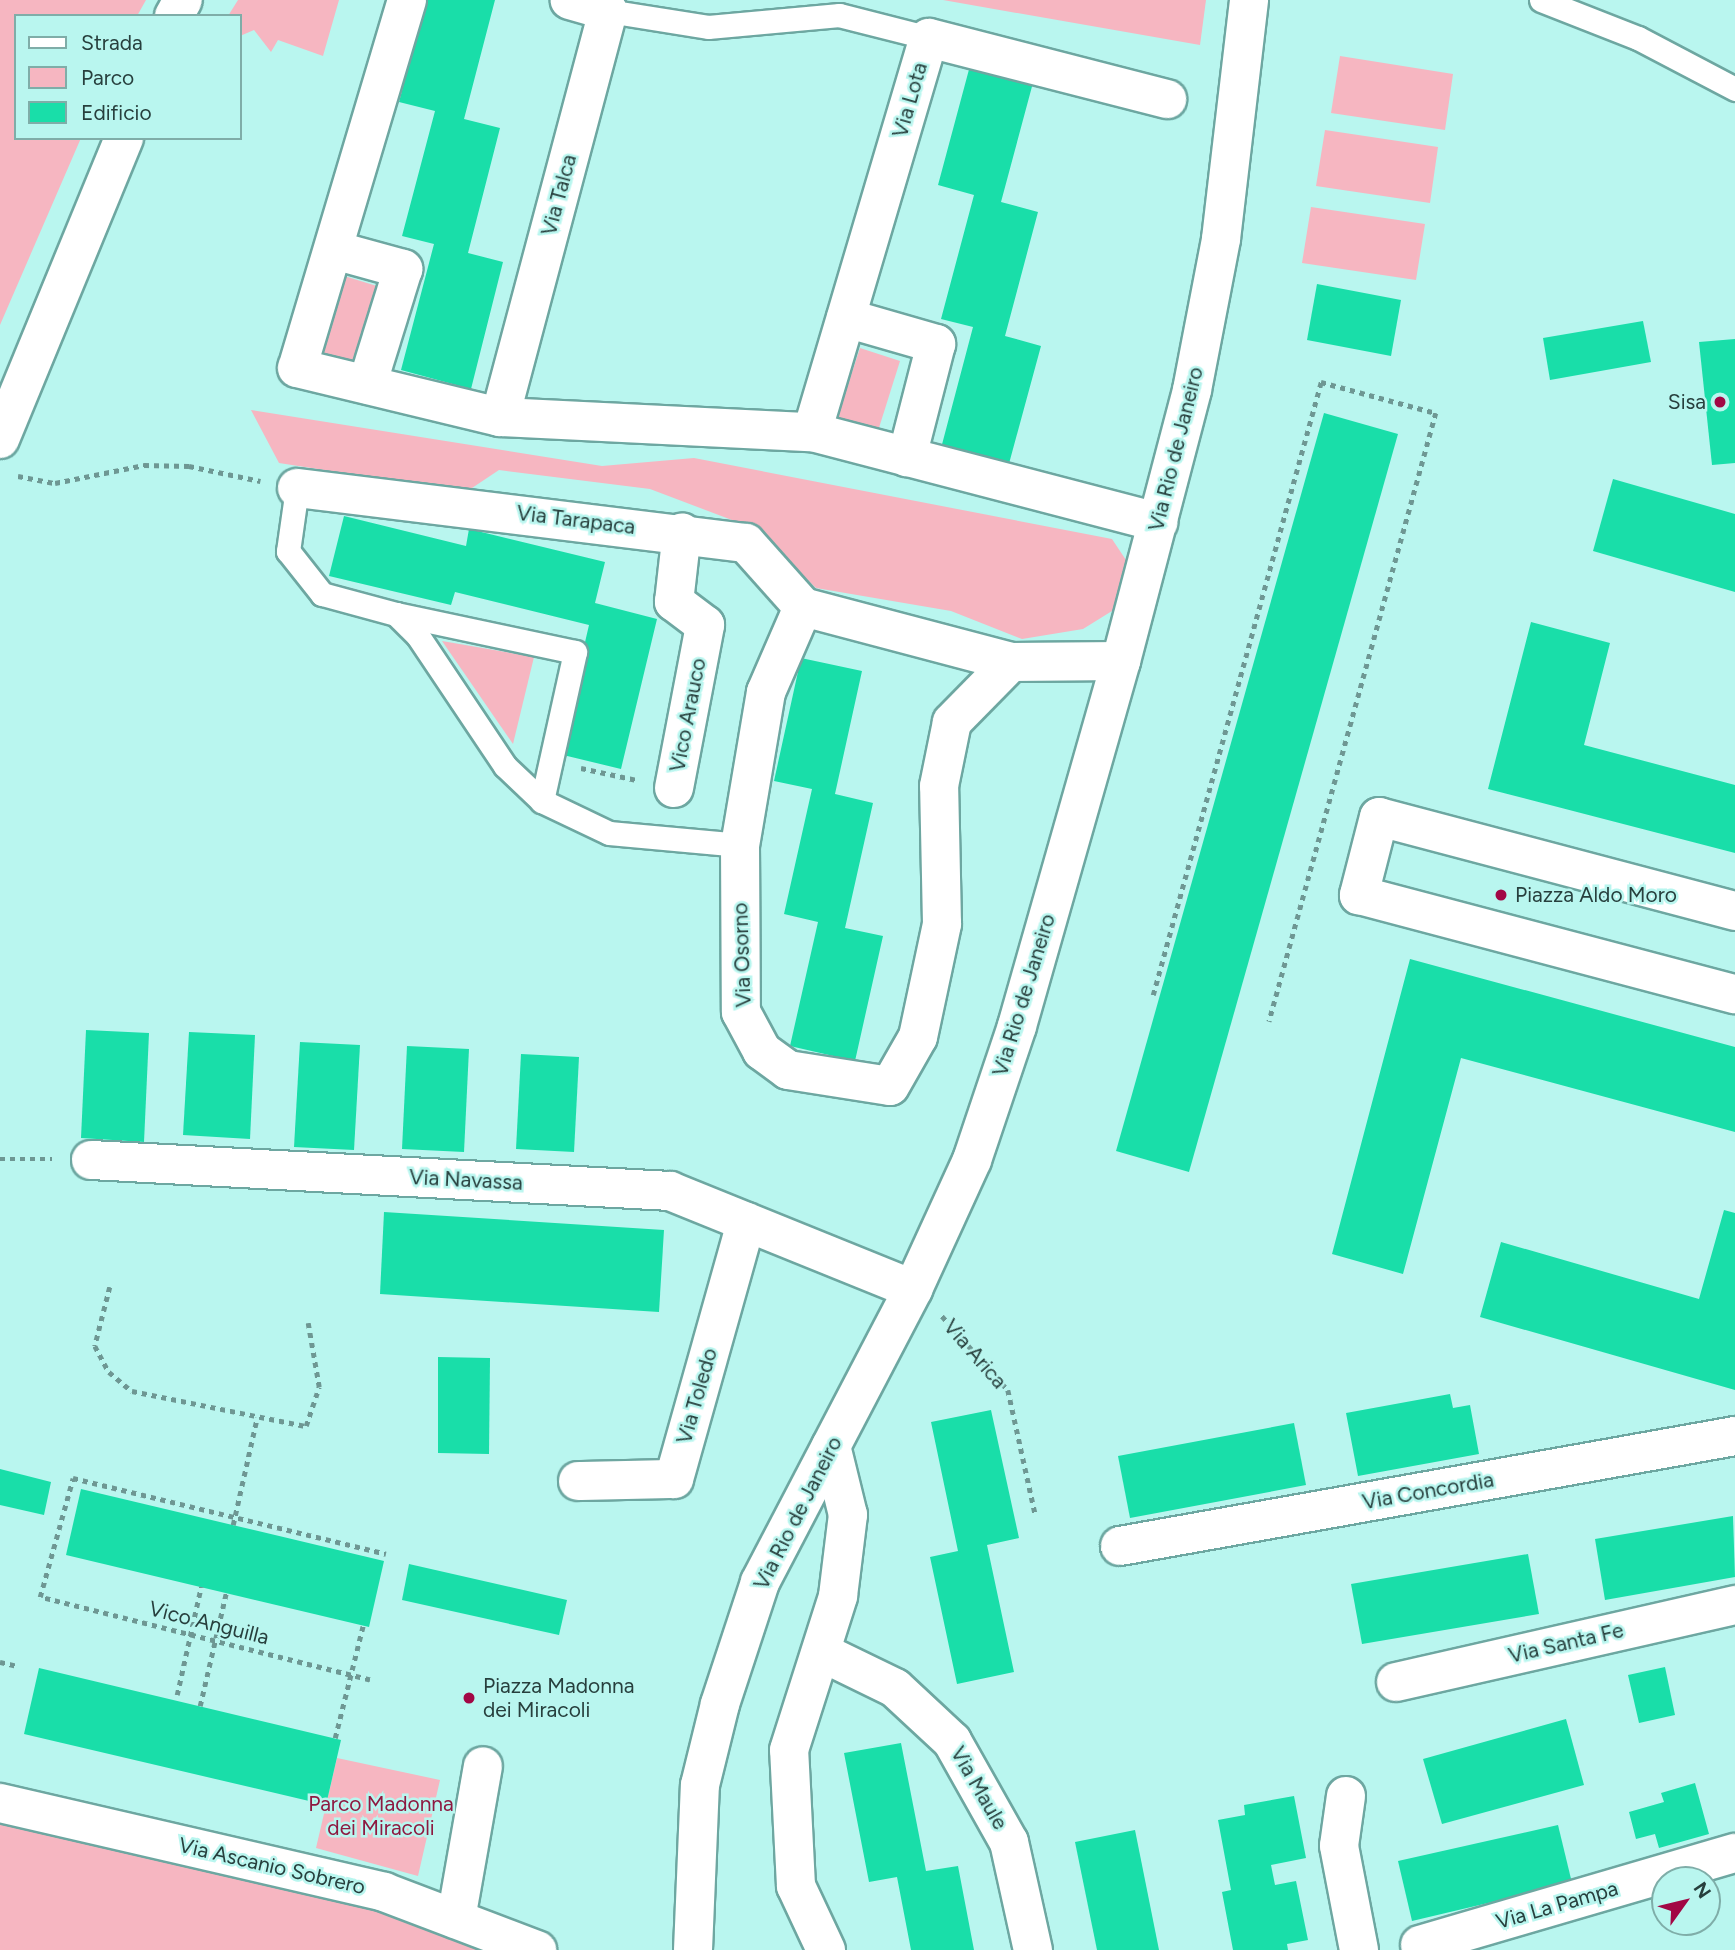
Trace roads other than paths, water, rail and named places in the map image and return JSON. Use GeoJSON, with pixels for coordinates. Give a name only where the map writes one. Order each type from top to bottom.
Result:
{"type":"FeatureCollection","features":[{"type":"Feature","properties":{"kind":"street"},"geometry":{"type":"LineString","coordinates":[[407,0],[298,368],[500,417],[812,432],[1157,522]]}},
{"type":"Feature","properties":{"kind":"street"},"geometry":{"type":"LineString","coordinates":[[570,0],[608,11]]}},
{"type":"Feature","properties":{"kind":"street","name":"Via Rio de Janeiro"},"geometry":{"type":"LineString","coordinates":[[693,1950],[701,1785],[720,1704],[760,1582],[913,1289],[972,1160],[1017,1027],[1121,661],[1192,390],[1221,239],[1249,0]]}},
{"type":"Feature","properties":{"kind":"street","name":"Via Talca"},"geometry":{"type":"LineString","coordinates":[[500,417],[608,11]]}},
{"type":"Feature","properties":{"kind":"street","name":"Via Lota"},"geometry":{"type":"LineString","coordinates":[[812,432],[929,38],[1167,99]]}},
{"type":"Feature","properties":{"kind":"street"},"geometry":{"type":"LineString","coordinates":[[5,456],[123,140]]}},
{"type":"Feature","properties":{"kind":"street"},"geometry":{"type":"LineString","coordinates":[[334,250],[403,269],[367,385]]}},
{"type":"Feature","properties":{"kind":"street"},"geometry":{"type":"LineString","coordinates":[[846,318],[936,344],[907,457]]}},
{"type":"Feature","properties":{"kind":"street","name":"Via Tarapaca"},"geometry":{"type":"LineString","coordinates":[[297,488],[682,532],[746,543],[803,607]]}},
{"type":"Feature","properties":{"kind":"street","name":"Vico Arauco"},"geometry":{"type":"LineString","coordinates":[[674,788],[705,625],[674,602],[682,532]]}},
{"type":"Feature","properties":{"kind":"street"},"geometry":{"type":"LineString","coordinates":[[803,607],[1011,662],[1121,661]]}},
{"type":"Feature","properties":{"kind":"street","name":"Via Osorno"},"geometry":{"type":"LineString","coordinates":[[803,607],[766,692],[740,845],[741,1012],[762,1051],[788,1070],[890,1086],[918,1037],[942,925],[939,786],[952,722],[1011,662]]}},
{"type":"Feature","properties":{"kind":"street"},"geometry":{"type":"LineString","coordinates":[[1735,911],[1379,817],[1359,895],[1735,994]]}},
{"type":"Feature","properties":{"kind":"street","name":"Via Navassa"},"geometry":{"type":"LineString","coordinates":[[92,1160],[670,1191],[913,1289]]}},
{"type":"Feature","properties":{"kind":"street","name":"Via Toledo"},"geometry":{"type":"LineString","coordinates":[[578,1481],[674,1479],[746,1222]]}},
{"type":"Feature","properties":{"kind":"street","name":"Via Concordia"},"geometry":{"type":"LineString","coordinates":[[1120,1546],[1735,1436]]}},
{"type":"Feature","properties":{"kind":"street"},"geometry":{"type":"LineString","coordinates":[[826,1950],[796,1886],[789,1751],[838,1596],[848,1515],[831,1446]]}},
{"type":"Feature","properties":{"kind":"street","name":"Via Santa Fe"},"geometry":{"type":"LineString","coordinates":[[1396,1682],[1735,1605]]}},
{"type":"Feature","properties":{"kind":"street","name":"Via Maule"},"geometry":{"type":"LineString","coordinates":[[821,1652],[895,1688],[952,1741],[1009,1842],[1033,1950]]}},
{"type":"Feature","properties":{"kind":"street"},"geometry":{"type":"LineString","coordinates":[[456,1919],[483,1766]]}},
{"type":"Feature","properties":{"kind":"street"},"geometry":{"type":"LineString","coordinates":[[1346,1796],[1339,1846],[1359,1950]]}},
{"type":"Feature","properties":{"kind":"street","name":"Via Ascanio Sobrero"},"geometry":{"type":"LineString","coordinates":[[0,1803],[384,1892],[537,1950]]}},
{"type":"Feature","properties":{"kind":"street","name":"Via La Pampa"},"geometry":{"type":"LineString","coordinates":[[1420,1945],[1735,1853]]}},
{"type":"Feature","properties":{"kind":"lane"},"geometry":{"type":"LineString","coordinates":[[1541,0],[1638,38],[1735,89]]}},
{"type":"Feature","properties":{"kind":"lane"},"geometry":{"type":"LineString","coordinates":[[608,11],[708,27],[839,15],[929,38]]}},
{"type":"Feature","properties":{"kind":"lane"},"geometry":{"type":"LineString","coordinates":[[297,488],[288,551],[322,594],[396,614],[575,652],[542,801]]}},
{"type":"Feature","properties":{"kind":"lane"},"geometry":{"type":"LineString","coordinates":[[396,614],[418,636],[505,766],[542,801],[610,833],[740,845]]}},
{"type":"Feature","properties":{"kind":"place","name":"Sisa"},"geometry":{"type":"Point","coordinates":[1720,402]}},
{"type":"Feature","properties":{"kind":"place","name":"Piazza Aldo Moro"},"geometry":{"type":"Point","coordinates":[1501,895]}},
{"type":"Feature","properties":{"kind":"place","name":"Piazza Madonna dei Miracoli"},"geometry":{"type":"Point","coordinates":[469,1698]}},
{"type":"Feature","properties":{"kind":"park label","name":"Parco Madonna dei Miracoli"},"geometry":{"type":"Point","coordinates":[381,1816]}}]}
